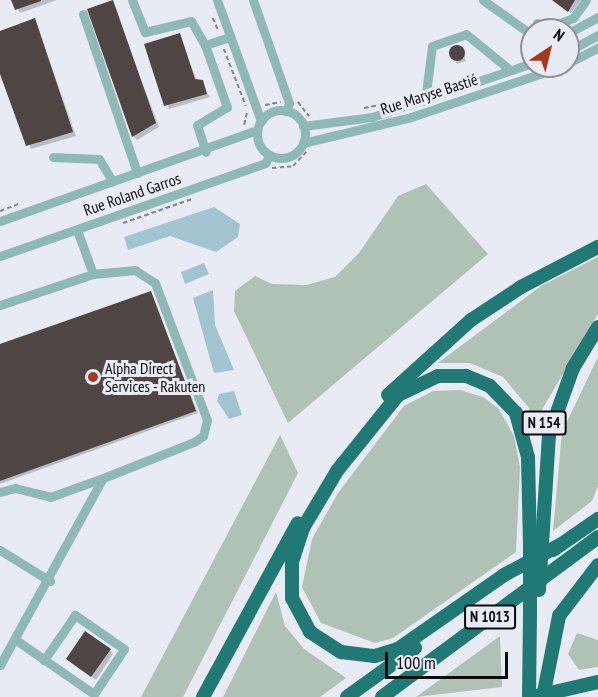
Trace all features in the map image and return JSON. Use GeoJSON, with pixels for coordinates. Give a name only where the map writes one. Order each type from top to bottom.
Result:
{"type":"FeatureCollection","features":[{"type":"Feature","properties":{"kind":"highway"},"geometry":{"type":"LineString","coordinates":[[203,697],[323,480],[373,412],[407,375],[471,320],[521,287],[598,247]]}},
{"type":"Feature","properties":{"kind":"highway","name":"N 154"},"geometry":{"type":"LineString","coordinates":[[536,695],[530,545],[537,460],[549,406],[573,351],[598,315]]}},
{"type":"Feature","properties":{"kind":"highway","name":"N 154"},"geometry":{"type":"LineString","coordinates":[[534,609],[540,525],[554,418],[573,368],[598,327]]}},
{"type":"Feature","properties":{"kind":"highway"},"geometry":{"type":"LineString","coordinates":[[530,545],[528,457],[516,414],[501,395],[477,379],[438,376],[398,395],[337,471],[298,541],[292,598],[302,622],[321,641],[341,652],[375,656],[398,649],[504,575],[560,545]]}},
{"type":"Feature","properties":{"kind":"highway","name":"N 1013"},"geometry":{"type":"LineString","coordinates":[[347,697],[598,519]]}},
{"type":"Feature","properties":{"kind":"highway","name":"N 1013"},"geometry":{"type":"LineString","coordinates":[[382,697],[598,537]]}},
{"type":"Feature","properties":{"kind":"highway"},"geometry":{"type":"LineString","coordinates":[[598,565],[559,615],[536,695],[598,682]]}},
{"type":"Feature","properties":{"kind":"street"},"geometry":{"type":"LineString","coordinates":[[132,0],[145,32],[191,21],[205,45],[227,106],[196,125],[206,152]]}},
{"type":"Feature","properties":{"kind":"street"},"geometry":{"type":"LineString","coordinates":[[217,0],[225,37],[255,116],[260,145],[270,155],[290,156],[303,143],[303,126],[287,106],[253,0]]}},
{"type":"Feature","properties":{"kind":"street"},"geometry":{"type":"LineString","coordinates":[[483,0],[520,26]]}},
{"type":"Feature","properties":{"kind":"street"},"geometry":{"type":"LineString","coordinates":[[573,18],[586,0]]}},
{"type":"Feature","properties":{"kind":"street"},"geometry":{"type":"LineString","coordinates":[[83,14],[137,173]]}},
{"type":"Feature","properties":{"kind":"street"},"geometry":{"type":"LineString","coordinates":[[580,27],[598,17]]}},
{"type":"Feature","properties":{"kind":"street"},"geometry":{"type":"LineString","coordinates":[[425,101],[432,46],[466,33],[510,70]]}},
{"type":"Feature","properties":{"kind":"street"},"geometry":{"type":"LineString","coordinates":[[580,45],[598,35]]}},
{"type":"Feature","properties":{"kind":"street"},"geometry":{"type":"LineString","coordinates":[[205,45],[225,37]]}},
{"type":"Feature","properties":{"kind":"street"},"geometry":{"type":"LineString","coordinates":[[580,57],[598,48]]}},
{"type":"Feature","properties":{"kind":"street","name":"Rue Maryse Bastié"},"geometry":{"type":"LineString","coordinates":[[303,126],[372,117],[425,101],[520,67]]}},
{"type":"Feature","properties":{"kind":"street","name":"Rue Maryse Bastié"},"geometry":{"type":"LineString","coordinates":[[303,143],[411,117],[527,78]]}},
{"type":"Feature","properties":{"kind":"street"},"geometry":{"type":"LineString","coordinates":[[255,116],[287,106]]}},
{"type":"Feature","properties":{"kind":"street","name":"Rue Roland Garros"},"geometry":{"type":"LineString","coordinates":[[0,221],[137,173],[206,152],[257,130]]}},
{"type":"Feature","properties":{"kind":"street","name":"Rue Roland Garros"},"geometry":{"type":"LineString","coordinates":[[0,256],[265,164],[270,155]]}},
{"type":"Feature","properties":{"kind":"street"},"geometry":{"type":"LineString","coordinates":[[53,157],[99,159],[112,182]]}},
{"type":"Feature","properties":{"kind":"street"},"geometry":{"type":"LineString","coordinates":[[77,230],[93,274]]}},
{"type":"Feature","properties":{"kind":"street"},"geometry":{"type":"LineString","coordinates":[[0,305],[93,274],[135,270],[155,283],[207,420],[203,436],[194,442],[50,497],[15,488],[0,492]]}},
{"type":"Feature","properties":{"kind":"street"},"geometry":{"type":"LineString","coordinates":[[0,666],[50,581],[103,478]]}},
{"type":"Feature","properties":{"kind":"street"},"geometry":{"type":"LineString","coordinates":[[0,550],[50,581]]}},
{"type":"Feature","properties":{"kind":"street"},"geometry":{"type":"LineString","coordinates":[[16,640],[44,660],[94,693],[124,649],[75,615],[44,660]]}},
{"type":"Feature","properties":{"kind":"path"},"geometry":{"type":"LineString","coordinates":[[211,10],[225,37],[255,116]]}},
{"type":"Feature","properties":{"kind":"path"},"geometry":{"type":"LineString","coordinates":[[295,93],[305,114],[317,118]]}},
{"type":"Feature","properties":{"kind":"path"},"geometry":{"type":"LineString","coordinates":[[354,111],[385,103]]}},
{"type":"Feature","properties":{"kind":"path"},"geometry":{"type":"LineString","coordinates":[[243,126],[266,105],[299,105]]}},
{"type":"Feature","properties":{"kind":"path"},"geometry":{"type":"LineString","coordinates":[[270,168],[293,166],[314,145]]}},
{"type":"Feature","properties":{"kind":"path"},"geometry":{"type":"LineString","coordinates":[[113,226],[200,196]]}},
{"type":"Feature","properties":{"kind":"path"},"geometry":{"type":"LineString","coordinates":[[0,211],[32,200]]}},
{"type":"Feature","properties":{"kind":"green space"},"geometry":{"type":"Polygon","coordinates":[[[426,184],[488,254],[288,423],[234,311],[235,291],[255,276],[272,284],[306,285],[335,277],[359,253],[398,196],[426,184]]]}},
{"type":"Feature","properties":{"kind":"green space"},"geometry":{"type":"Polygon","coordinates":[[[598,257],[598,314],[533,425],[529,408],[503,377],[470,363],[438,363],[541,286],[598,257]]]}},
{"type":"Feature","properties":{"kind":"green space"},"geometry":{"type":"Polygon","coordinates":[[[598,357],[598,486],[592,501],[553,531],[562,432],[598,357]]]}},
{"type":"Feature","properties":{"kind":"green space"},"geometry":{"type":"Polygon","coordinates":[[[460,390],[483,397],[499,409],[514,436],[520,467],[516,552],[393,638],[375,643],[321,623],[302,587],[312,539],[338,493],[404,406],[433,391],[460,390]]]}},
{"type":"Feature","properties":{"kind":"green space"},"geometry":{"type":"Polygon","coordinates":[[[280,435],[298,473],[183,697],[141,697],[280,435]]]}},
{"type":"Feature","properties":{"kind":"green space"},"geometry":{"type":"Polygon","coordinates":[[[276,592],[285,626],[304,649],[346,678],[320,697],[223,697],[276,592]]]}},
{"type":"Feature","properties":{"kind":"green space"},"geometry":{"type":"Polygon","coordinates":[[[577,633],[598,640],[598,667],[579,670],[568,654],[577,633]]]}},
{"type":"Feature","properties":{"kind":"green space"},"geometry":{"type":"Polygon","coordinates":[[[500,636],[502,687],[416,697],[500,636]]]}},
{"type":"Feature","properties":{"kind":"water"},"geometry":{"type":"Polygon","coordinates":[[[214,207],[240,224],[238,237],[216,252],[170,236],[128,250],[124,237],[214,207]]]}},
{"type":"Feature","properties":{"kind":"water"},"geometry":{"type":"Polygon","coordinates":[[[204,263],[209,274],[185,284],[181,272],[204,263]]]}},
{"type":"Feature","properties":{"kind":"water"},"geometry":{"type":"Polygon","coordinates":[[[213,290],[215,325],[234,370],[214,373],[193,298],[213,290]]]}},
{"type":"Feature","properties":{"kind":"water"},"geometry":{"type":"Polygon","coordinates":[[[234,391],[242,415],[229,419],[217,401],[219,394],[234,391]]]}},
{"type":"Feature","properties":{"kind":"building"},"geometry":{"type":"Polygon","coordinates":[[[11,0],[41,0],[41,1],[15,10],[11,0]]]}},
{"type":"Feature","properties":{"kind":"building"},"geometry":{"type":"Polygon","coordinates":[[[113,0],[156,123],[132,137],[87,9],[113,0]]]}},
{"type":"Feature","properties":{"kind":"building"},"geometry":{"type":"Polygon","coordinates":[[[552,0],[575,0],[568,12],[552,0]]]}},
{"type":"Feature","properties":{"kind":"building"},"geometry":{"type":"Polygon","coordinates":[[[35,18],[73,132],[26,146],[0,74],[0,31],[35,18]]]}},
{"type":"Feature","properties":{"kind":"building"},"geometry":{"type":"Polygon","coordinates":[[[180,33],[195,79],[203,80],[207,94],[164,106],[144,44],[180,33]]]}},
{"type":"Feature","properties":{"kind":"building"},"geometry":{"type":"Polygon","coordinates":[[[454,45],[460,45],[465,53],[463,59],[454,61],[449,56],[449,50],[454,45]]]}},
{"type":"Feature","properties":{"kind":"building","name":"Alpha Direct Services - Rakuten"},"geometry":{"type":"Polygon","coordinates":[[[151,291],[196,411],[0,481],[0,344],[151,291]]]}},
{"type":"Feature","properties":{"kind":"building"},"geometry":{"type":"Polygon","coordinates":[[[85,631],[111,649],[91,677],[66,659],[85,631]]]}},
{"type":"Feature","properties":{"kind":"place","name":"Alpha Direct Services - Rakuten"},"geometry":{"type":"Point","coordinates":[93,377]}}]}
